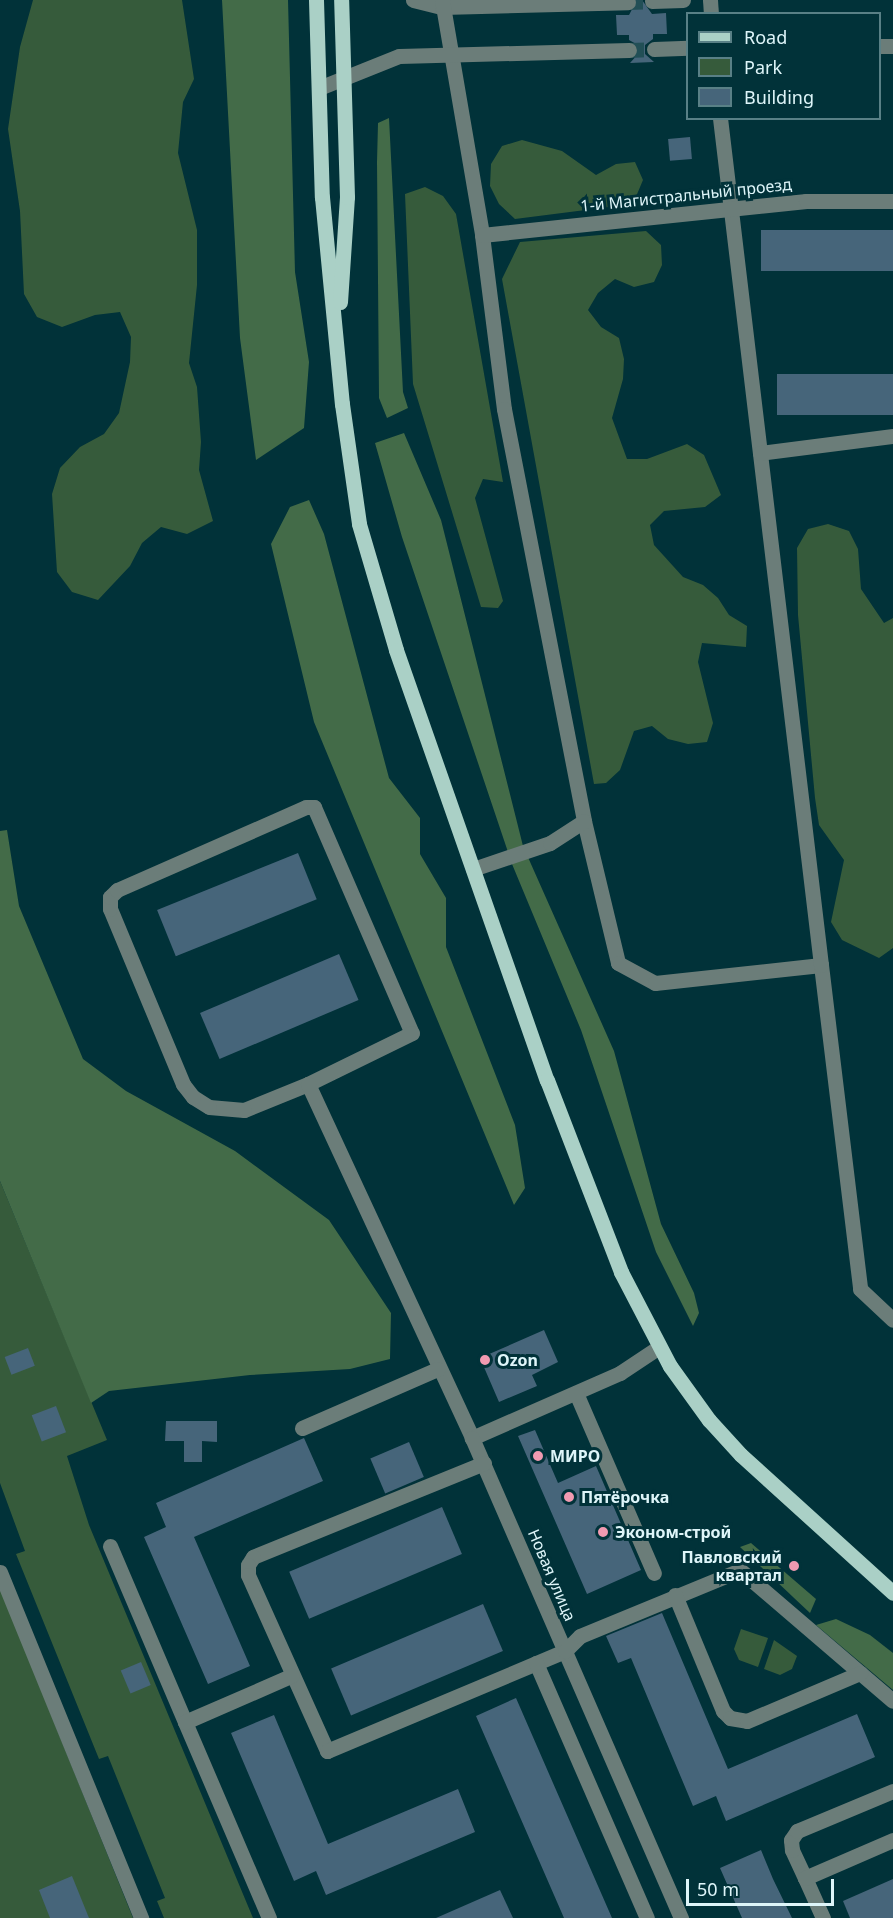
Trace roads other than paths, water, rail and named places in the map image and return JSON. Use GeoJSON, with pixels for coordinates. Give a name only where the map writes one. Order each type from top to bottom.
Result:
{"type":"FeatureCollection","features":[{"type":"Feature","properties":{"kind":"main road"},"geometry":{"type":"LineString","coordinates":[[316,0],[322,197],[347,450],[359,524],[396,650],[473,869],[621,1272],[659,1347],[709,1420],[741,1455],[893,1593]]}},
{"type":"Feature","properties":{"kind":"main road"},"geometry":{"type":"LineString","coordinates":[[338,344],[347,196],[341,0]]}},
{"type":"Feature","properties":{"kind":"street"},"geometry":{"type":"LineString","coordinates":[[413,0],[442,4],[628,2]]}},
{"type":"Feature","properties":{"kind":"street"},"geometry":{"type":"LineString","coordinates":[[652,1],[683,0]]}},
{"type":"Feature","properties":{"kind":"street"},"geometry":{"type":"LineString","coordinates":[[442,4],[482,235],[504,409],[584,821],[618,963],[655,983],[821,965]]}},
{"type":"Feature","properties":{"kind":"street"},"geometry":{"type":"LineString","coordinates":[[654,49],[686,48]]}},
{"type":"Feature","properties":{"kind":"street"},"geometry":{"type":"LineString","coordinates":[[319,88],[399,56],[629,50]]}},
{"type":"Feature","properties":{"kind":"street"},"geometry":{"type":"LineString","coordinates":[[720,120],[861,1289],[893,1320]]}},
{"type":"Feature","properties":{"kind":"street","name":"1-й Магистральный проезд"},"geometry":{"type":"LineString","coordinates":[[482,235],[806,201],[893,201]]}},
{"type":"Feature","properties":{"kind":"street"},"geometry":{"type":"LineString","coordinates":[[760,453],[893,436]]}},
{"type":"Feature","properties":{"kind":"street"},"geometry":{"type":"LineString","coordinates":[[306,807],[315,807],[412,1033],[308,1084],[244,1110],[209,1107],[193,1097],[183,1084],[110,909],[110,897],[117,890],[169,867],[306,807]]}},
{"type":"Feature","properties":{"kind":"street"},"geometry":{"type":"LineString","coordinates":[[473,869],[550,843],[584,821]]}},
{"type":"Feature","properties":{"kind":"street","name":"Новая улица"},"geometry":{"type":"LineString","coordinates":[[308,1084],[438,1369],[484,1463],[681,1918]]}},
{"type":"Feature","properties":{"kind":"street"},"geometry":{"type":"LineString","coordinates":[[472,1438],[620,1373],[659,1347]]}},
{"type":"Feature","properties":{"kind":"street"},"geometry":{"type":"LineString","coordinates":[[302,1428],[438,1369]]}},
{"type":"Feature","properties":{"kind":"street"},"geometry":{"type":"LineString","coordinates":[[576,1392],[654,1573]]}},
{"type":"Feature","properties":{"kind":"street"},"geometry":{"type":"LineString","coordinates":[[484,1463],[253,1557],[248,1565],[248,1575],[322,1746],[327,1751],[334,1751],[565,1651],[580,1636],[740,1570],[893,1701]]}},
{"type":"Feature","properties":{"kind":"street"},"geometry":{"type":"LineString","coordinates":[[110,1546],[269,1918]]}},
{"type":"Feature","properties":{"kind":"street"},"geometry":{"type":"LineString","coordinates":[[0,1572],[141,1918]]}},
{"type":"Feature","properties":{"kind":"street"},"geometry":{"type":"LineString","coordinates":[[675,1595],[723,1711],[730,1718],[747,1721],[861,1673]]}},
{"type":"Feature","properties":{"kind":"street"},"geometry":{"type":"LineString","coordinates":[[536,1663],[647,1918]]}},
{"type":"Feature","properties":{"kind":"street"},"geometry":{"type":"LineString","coordinates":[[185,1722],[291,1676]]}},
{"type":"Feature","properties":{"kind":"street"},"geometry":{"type":"LineString","coordinates":[[823,1918],[792,1850],[791,1840],[797,1831],[893,1791]]}},
{"type":"Feature","properties":{"kind":"street"},"geometry":{"type":"LineString","coordinates":[[805,1878],[893,1840]]}},
{"type":"Feature","properties":{"kind":"tunnel"},"geometry":{"type":"LineString","coordinates":[[628,2],[652,1]]}},
{"type":"Feature","properties":{"kind":"tunnel"},"geometry":{"type":"LineString","coordinates":[[629,50],[654,49]]}},
{"type":"Feature","properties":{"kind":"place","name":"Ozon"},"geometry":{"type":"Point","coordinates":[485,1360]}},
{"type":"Feature","properties":{"kind":"place","name":"МИРО"},"geometry":{"type":"Point","coordinates":[538,1456]}},
{"type":"Feature","properties":{"kind":"place","name":"Пятёрочка"},"geometry":{"type":"Point","coordinates":[569,1497]}},
{"type":"Feature","properties":{"kind":"place","name":"Эконом-строй"},"geometry":{"type":"Point","coordinates":[603,1532]}},
{"type":"Feature","properties":{"kind":"place","name":"Павловский квартал"},"geometry":{"type":"Point","coordinates":[794,1566]}}]}
